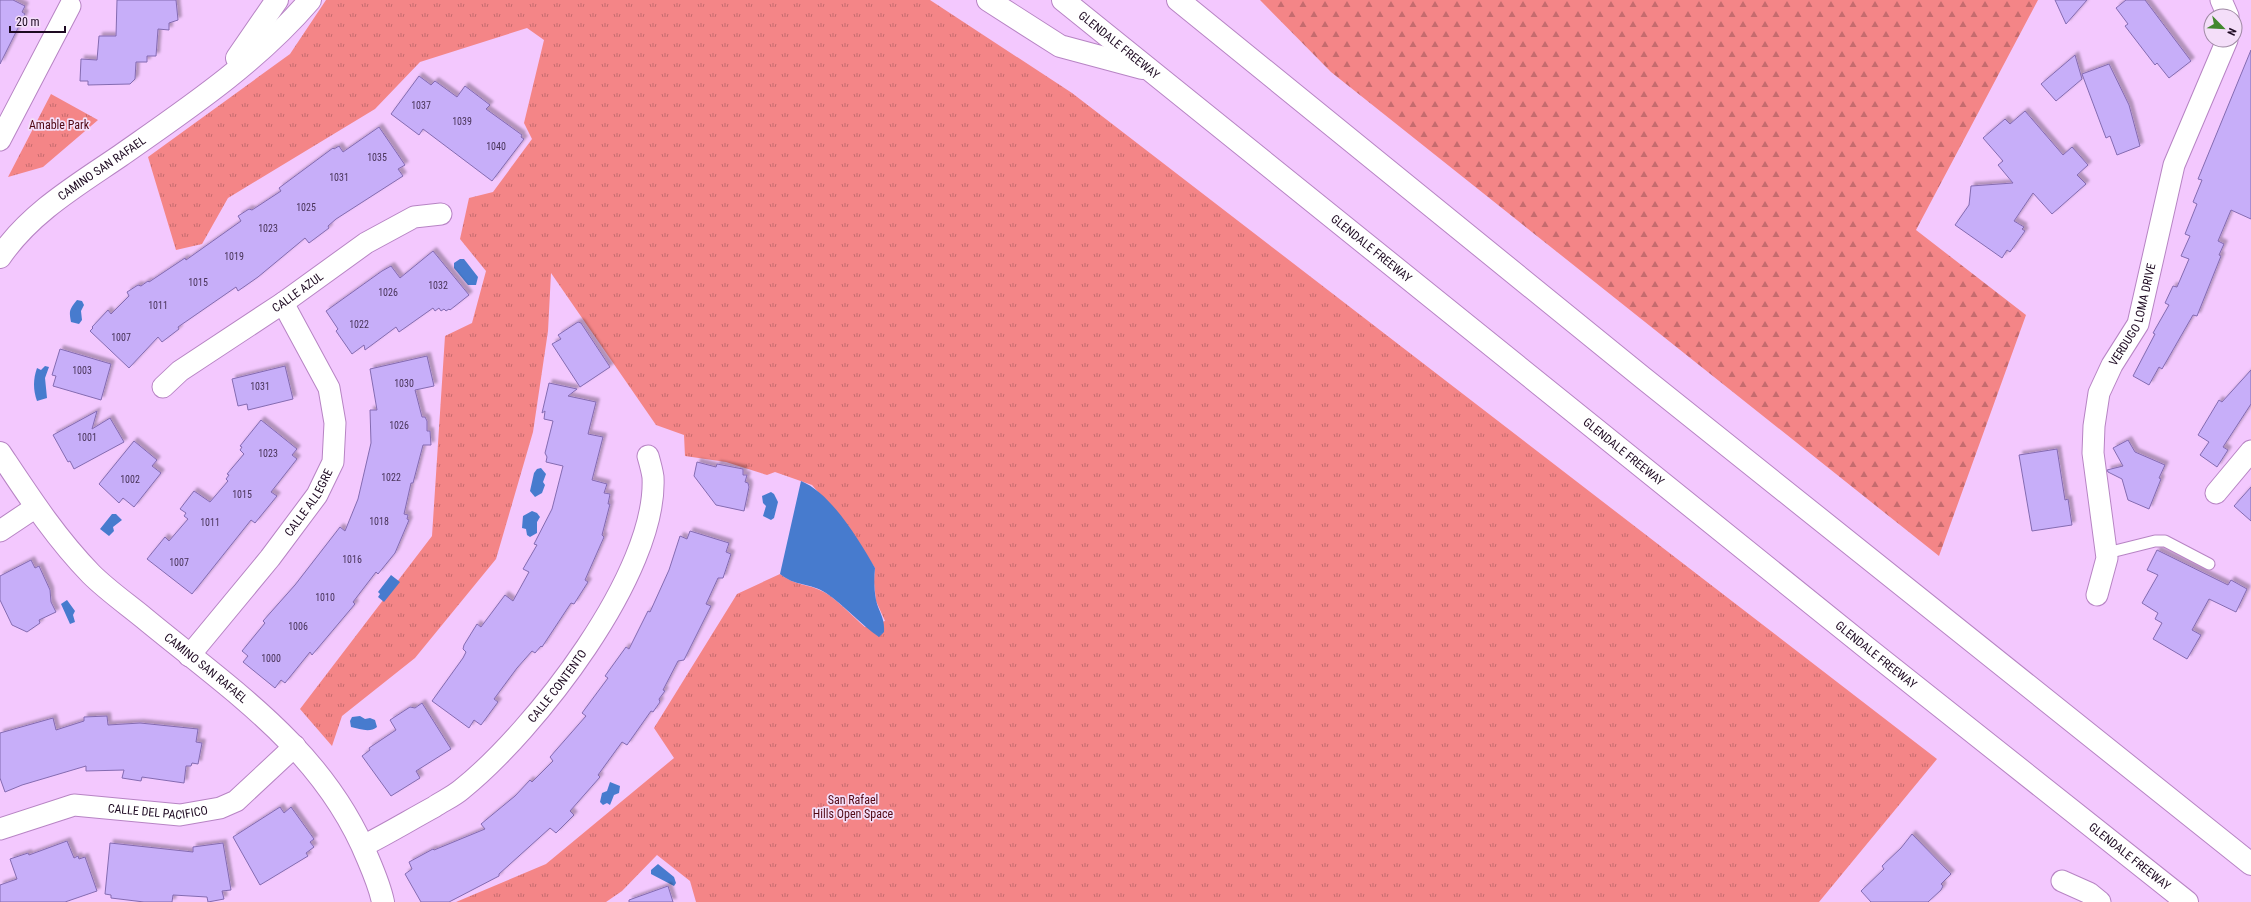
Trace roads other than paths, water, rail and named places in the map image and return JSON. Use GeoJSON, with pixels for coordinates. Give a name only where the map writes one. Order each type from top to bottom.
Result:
{"type":"FeatureCollection","features":[{"type":"Feature","properties":{"kind":"main road","name":"CAMINO SAN RAFAEL"},"geometry":{"type":"LineString","coordinates":[[214,89],[277,0]]}},
{"type":"Feature","properties":{"kind":"main road","name":"CAMINO SAN RAFAEL"},"geometry":{"type":"LineString","coordinates":[[0,257],[19,232],[59,198],[214,89],[291,22],[310,0]]}},
{"type":"Feature","properties":{"kind":"main road"},"geometry":{"type":"LineString","coordinates":[[988,0],[1060,46],[1150,70]]}},
{"type":"Feature","properties":{"kind":"main road","name":"GLENDALE FREEWAY"},"geometry":{"type":"LineString","coordinates":[[1063,0],[1867,648],[2187,902]]}},
{"type":"Feature","properties":{"kind":"main road"},"geometry":{"type":"LineString","coordinates":[[1178,0],[1195,8],[1642,377],[2251,864]]}},
{"type":"Feature","properties":{"kind":"main road","name":"CAMINO SAN RAFAEL"},"geometry":{"type":"LineString","coordinates":[[0,453],[36,506],[91,574],[189,656],[260,712],[295,746],[332,790],[363,846],[383,902]]}},
{"type":"Feature","properties":{"kind":"street"},"geometry":{"type":"LineString","coordinates":[[0,140],[70,6]]}},
{"type":"Feature","properties":{"kind":"street","name":"VERDUGO LOMA DRIVE"},"geometry":{"type":"LineString","coordinates":[[2097,595],[2107,558],[2093,453],[2094,426],[2099,393],[2112,365],[2138,324],[2174,165],[2224,48]]}},
{"type":"Feature","properties":{"kind":"street","name":"CALLE AZUL"},"geometry":{"type":"LineString","coordinates":[[163,387],[180,371],[283,303],[366,243],[414,217],[441,214]]}},
{"type":"Feature","properties":{"kind":"street","name":"CALLE ALLEGRE"},"geometry":{"type":"LineString","coordinates":[[189,656],[270,558],[317,495],[333,462],[335,423],[329,388],[283,303]]}},
{"type":"Feature","properties":{"kind":"street"},"geometry":{"type":"LineString","coordinates":[[2216,492],[2251,451]]}},
{"type":"Feature","properties":{"kind":"street","name":"CALLE CONTENTO"},"geometry":{"type":"LineString","coordinates":[[363,846],[461,790],[511,745],[554,691],[605,620],[626,578],[645,529],[650,504],[653,477],[648,456]]}},
{"type":"Feature","properties":{"kind":"street"},"geometry":{"type":"LineString","coordinates":[[0,531],[36,506]]}},
{"type":"Feature","properties":{"kind":"street","name":"CALLE DEL PACIFICO"},"geometry":{"type":"LineString","coordinates":[[0,829],[74,805],[180,815],[220,808],[236,801],[295,746]]}},
{"type":"Feature","properties":{"kind":"street"},"geometry":{"type":"LineString","coordinates":[[2062,881],[2089,894],[2100,902]]}},
{"type":"Feature","properties":{"kind":"lane"},"geometry":{"type":"LineString","coordinates":[[2107,553],[2150,542],[2165,541],[2209,564]]}},
{"type":"Feature","properties":{"kind":"water"},"geometry":{"type":"Polygon","coordinates":[[[460,259],[464,259],[478,277],[476,285],[468,285],[454,268],[454,263],[460,259]]]}},
{"type":"Feature","properties":{"kind":"water"},"geometry":{"type":"Polygon","coordinates":[[[77,300],[82,301],[84,305],[81,311],[82,320],[79,324],[71,322],[70,315],[71,308],[77,300]]]}},
{"type":"Feature","properties":{"kind":"water"},"geometry":{"type":"Polygon","coordinates":[[[45,366],[49,367],[45,378],[47,398],[37,401],[34,384],[35,376],[37,368],[41,370],[45,366]]]}},
{"type":"Feature","properties":{"kind":"water"},"geometry":{"type":"Polygon","coordinates":[[[541,468],[546,474],[543,482],[545,485],[542,493],[535,497],[530,491],[534,473],[537,469],[541,468]]]}},
{"type":"Feature","properties":{"kind":"water"},"geometry":{"type":"Polygon","coordinates":[[[801,481],[812,487],[833,506],[861,544],[875,568],[875,596],[883,619],[884,627],[884,632],[879,637],[826,593],[791,581],[780,574],[801,481]]]}},
{"type":"Feature","properties":{"kind":"water"},"geometry":{"type":"Polygon","coordinates":[[[771,492],[774,494],[778,502],[774,518],[771,520],[763,516],[766,506],[763,503],[762,496],[771,492]]]}},
{"type":"Feature","properties":{"kind":"water"},"geometry":{"type":"Polygon","coordinates":[[[532,511],[537,513],[540,517],[537,522],[537,533],[530,537],[527,535],[526,529],[522,528],[523,516],[532,511]]]}},
{"type":"Feature","properties":{"kind":"water"},"geometry":{"type":"Polygon","coordinates":[[[112,514],[116,514],[122,520],[113,527],[114,531],[109,536],[100,529],[112,514]]]}},
{"type":"Feature","properties":{"kind":"water"},"geometry":{"type":"Polygon","coordinates":[[[391,575],[400,582],[384,602],[378,597],[380,594],[378,592],[391,575]]]}},
{"type":"Feature","properties":{"kind":"water"},"geometry":{"type":"Polygon","coordinates":[[[67,600],[75,611],[73,615],[75,622],[70,624],[61,604],[67,600]]]}},
{"type":"Feature","properties":{"kind":"water"},"geometry":{"type":"Polygon","coordinates":[[[360,716],[365,719],[370,718],[375,720],[377,727],[368,730],[351,727],[350,721],[352,717],[360,716]]]}},
{"type":"Feature","properties":{"kind":"water"},"geometry":{"type":"Polygon","coordinates":[[[610,782],[620,786],[619,793],[614,795],[610,805],[607,803],[603,805],[600,802],[602,793],[607,791],[610,782]]]}},
{"type":"Feature","properties":{"kind":"water"},"geometry":{"type":"Polygon","coordinates":[[[658,864],[674,877],[676,883],[674,886],[651,874],[651,870],[658,864]]]}},
{"type":"Feature","properties":{"kind":"park label","name":"Amable Park"},"geometry":{"type":"Point","coordinates":[59,125]}},
{"type":"Feature","properties":{"kind":"park label","name":"San Rafael Hills Open Space"},"geometry":{"type":"Point","coordinates":[853,807]}}]}
